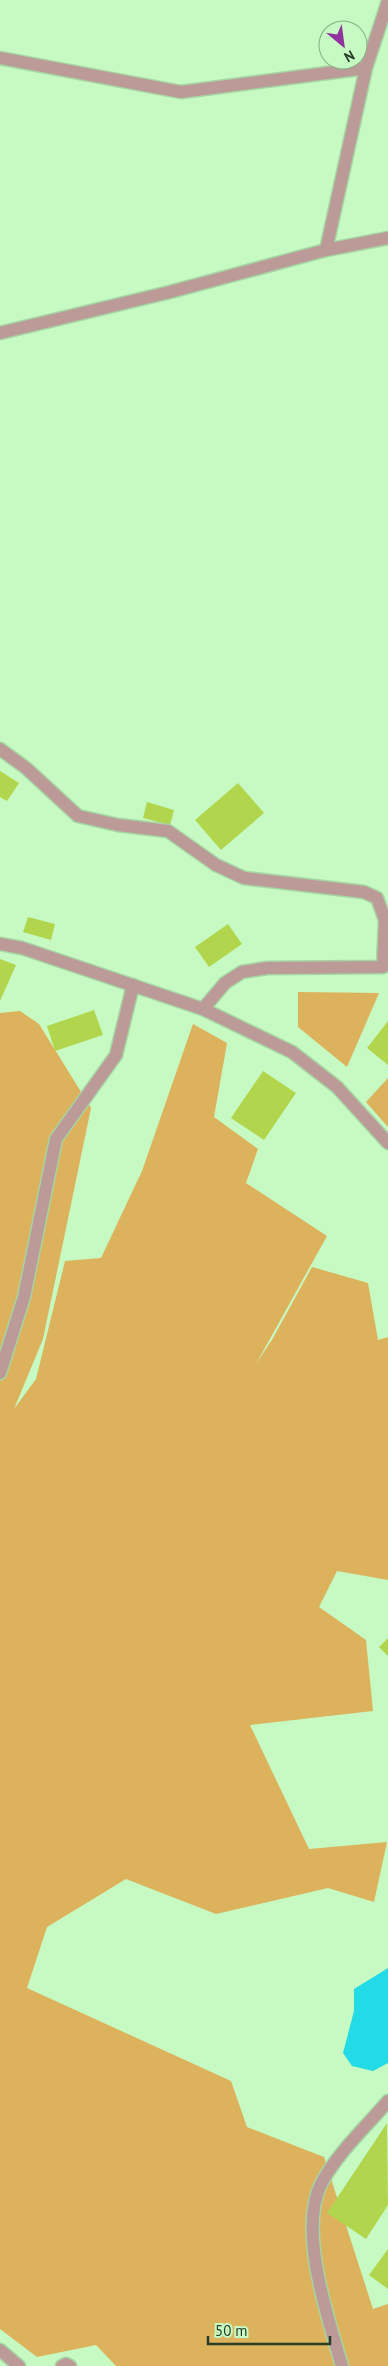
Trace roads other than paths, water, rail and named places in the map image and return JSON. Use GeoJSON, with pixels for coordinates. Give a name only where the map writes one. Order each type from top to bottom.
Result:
{"type":"FeatureCollection","features":[{"type":"Feature","properties":{"kind":"street"},"geometry":{"type":"LineString","coordinates":[[368,62],[388,1]]}},
{"type":"Feature","properties":{"kind":"street"},"geometry":{"type":"LineString","coordinates":[[0,58],[181,92],[351,70]]}},
{"type":"Feature","properties":{"kind":"street"},"geometry":{"type":"LineString","coordinates":[[326,250],[366,70]]}},
{"type":"Feature","properties":{"kind":"street"},"geometry":{"type":"LineString","coordinates":[[0,333],[170,292],[326,250],[388,238]]}},
{"type":"Feature","properties":{"kind":"street"},"geometry":{"type":"LineString","coordinates":[[0,749],[26,768],[78,816],[118,825],[168,831],[216,865],[244,878],[364,892],[377,898],[386,920],[383,967],[267,968],[242,972],[225,983],[203,1009]]}},
{"type":"Feature","properties":{"kind":"street"},"geometry":{"type":"LineString","coordinates":[[0,944],[22,948],[203,1009],[292,1052],[338,1087],[388,1143]]}},
{"type":"Feature","properties":{"kind":"street"},"geometry":{"type":"LineString","coordinates":[[0,1373],[24,1297],[56,1139],[116,1055],[133,985]]}},
{"type":"Feature","properties":{"kind":"street"},"geometry":{"type":"LineString","coordinates":[[342,2366],[319,2287],[313,2228],[316,2198],[334,2165],[388,2101]]}},
{"type":"Feature","properties":{"kind":"street"},"geometry":{"type":"LineString","coordinates":[[0,2350],[19,2366]]}},
{"type":"Feature","properties":{"kind":"street"},"geometry":{"type":"LineString","coordinates":[[62,2366],[66,2364],[70,2366]]}},
{"type":"Feature","properties":{"kind":"water"},"geometry":{"type":"Polygon","coordinates":[[[388,1968],[388,2063],[373,2071],[352,2066],[343,2053],[354,2011],[354,1989],[388,1968]]]}}]}
